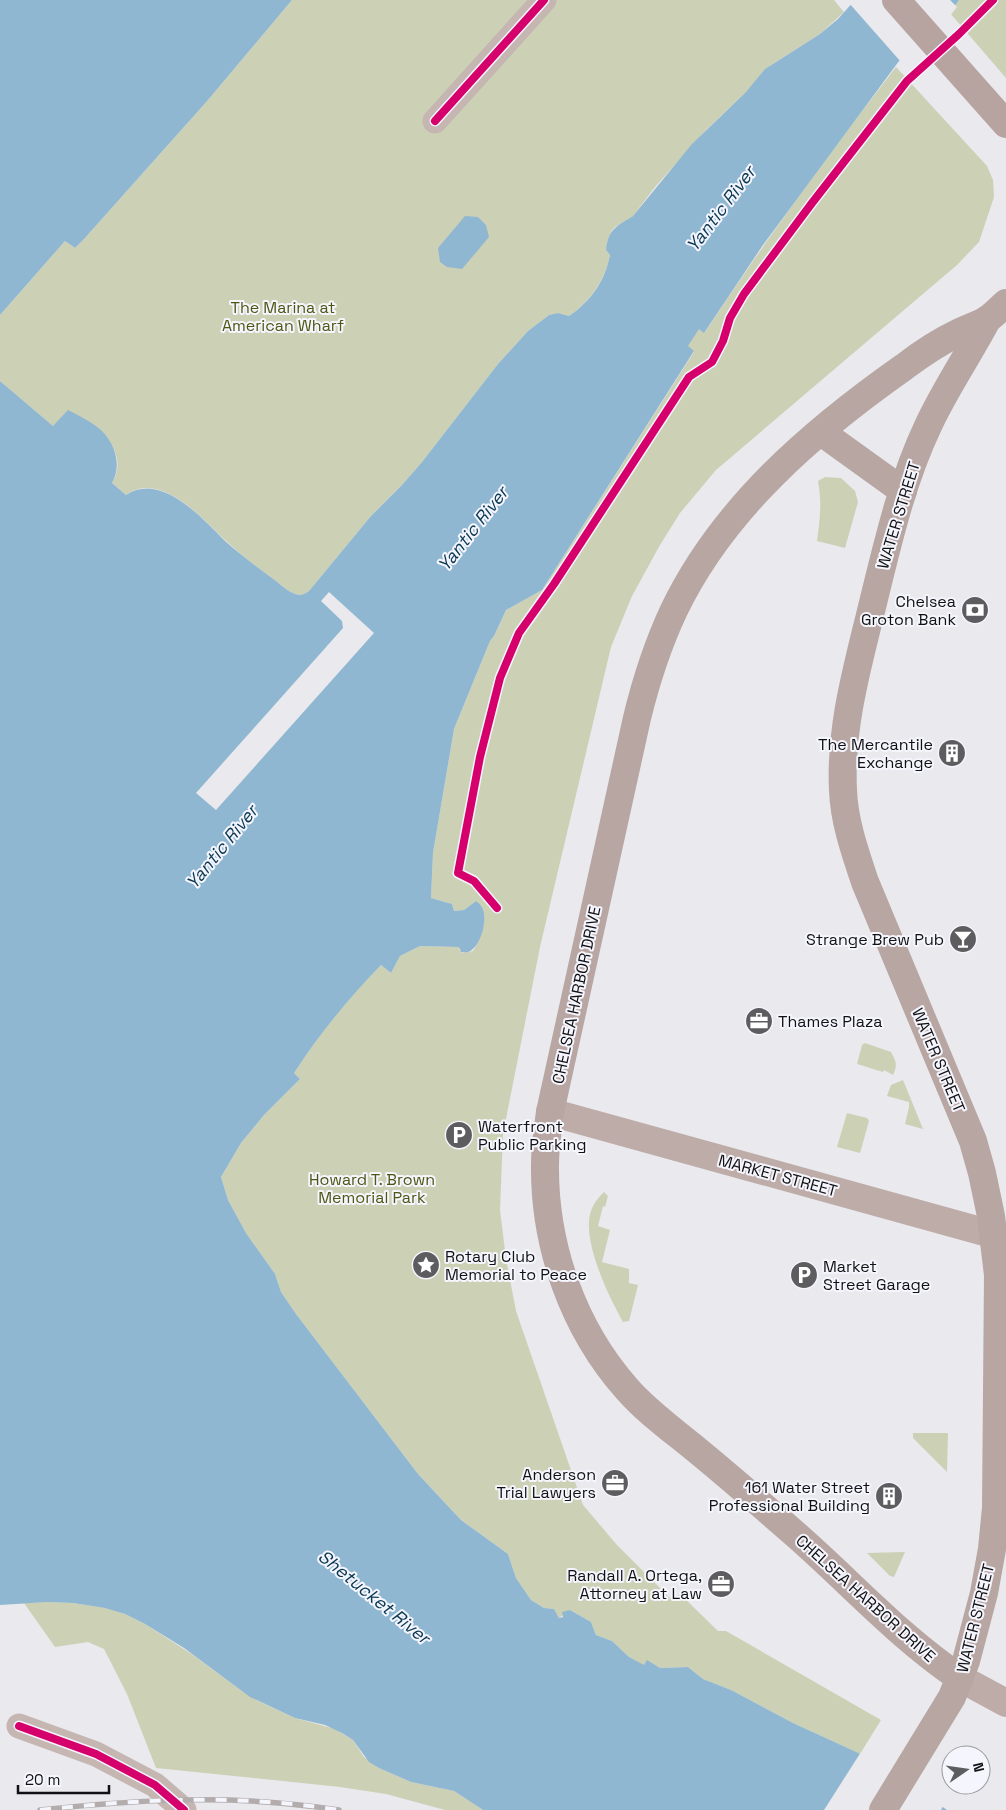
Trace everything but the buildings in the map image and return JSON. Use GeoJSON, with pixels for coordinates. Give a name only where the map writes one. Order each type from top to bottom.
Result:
{"type":"FeatureCollection","features":[{"type":"Feature","properties":{"kind":"highway","name":"CHELSEA HARBOR DRIVE"},"geometry":{"type":"LineString","coordinates":[[960,1678],[936,1662],[902,1633],[803,1541],[655,1417],[628,1390],[605,1362],[586,1332],[570,1299],[563,1278],[553,1239],[547,1202],[545,1172],[550,1112],[637,718],[646,684],[674,609],[690,579],[719,536],[757,492],[790,459],[870,391],[915,359],[996,311]]}},
{"type":"Feature","properties":{"kind":"highway","name":"WATER STREET"},"geometry":{"type":"LineString","coordinates":[[883,1810],[946,1709],[960,1678],[973,1638],[984,1593],[994,1527],[1000,1236],[973,1141],[870,896],[851,838],[844,802],[843,762],[850,700],[882,568],[904,491],[928,426],[996,311]]}},
{"type":"Feature","properties":{"kind":"highway"},"geometry":{"type":"LineString","coordinates":[[822,432],[904,491]]}},
{"type":"Feature","properties":{"kind":"main road"},"geometry":{"type":"LineString","coordinates":[[896,0],[1006,124]]}},
{"type":"Feature","properties":{"kind":"main road","name":"MARKET STREET"},"geometry":{"type":"LineString","coordinates":[[550,1112],[1000,1236]]}},
{"type":"Feature","properties":{"kind":"main road"},"geometry":{"type":"LineString","coordinates":[[960,1678],[1006,1703]]}},
{"type":"Feature","properties":{"kind":"street"},"geometry":{"type":"LineString","coordinates":[[435,121],[544,0]]}},
{"type":"Feature","properties":{"kind":"street"},"geometry":{"type":"LineString","coordinates":[[19,1726],[96,1754],[155,1785],[184,1810]]}},
{"type":"Feature","properties":{"kind":"green space","name":"The Marina at American Wharf"},"geometry":{"type":"Polygon","coordinates":[[[292,0],[834,0],[844,12],[820,34],[771,65],[707,129],[655,187],[633,216],[615,227],[607,242],[606,250],[610,255],[608,264],[596,290],[584,304],[569,316],[558,313],[549,315],[528,331],[498,364],[422,462],[371,516],[309,591],[299,595],[287,590],[250,562],[180,500],[153,489],[139,489],[126,495],[112,483],[118,465],[114,448],[96,427],[88,421],[53,426],[0,381],[0,315],[65,241],[75,248],[84,239],[208,100],[292,0]]]}},
{"type":"Feature","properties":{"kind":"green space"},"geometry":{"type":"Polygon","coordinates":[[[959,0],[1006,0],[1006,78],[950,13],[959,0]]]}},
{"type":"Feature","properties":{"kind":"green space","name":"Howard T. Brown Memorial Park"},"geometry":{"type":"Polygon","coordinates":[[[896,67],[987,166],[993,180],[994,197],[979,242],[957,265],[716,470],[680,513],[632,596],[611,647],[540,947],[503,1134],[500,1210],[506,1259],[516,1311],[583,1505],[617,1545],[671,1599],[680,1594],[718,1631],[726,1631],[881,1720],[860,1754],[793,1723],[731,1690],[703,1679],[688,1667],[660,1668],[647,1661],[644,1666],[629,1657],[612,1641],[596,1635],[591,1622],[570,1610],[559,1618],[554,1609],[544,1608],[531,1600],[516,1578],[508,1554],[461,1520],[418,1474],[296,1314],[281,1292],[275,1274],[246,1233],[228,1200],[221,1177],[241,1143],[264,1115],[300,1079],[294,1073],[324,1030],[381,965],[391,973],[400,956],[420,946],[458,947],[462,953],[473,951],[481,932],[476,901],[464,910],[454,911],[452,904],[431,898],[433,853],[454,729],[490,641],[506,610],[542,590],[694,352],[687,347],[699,328],[705,332],[798,198],[896,67]]]}},
{"type":"Feature","properties":{"kind":"green space"},"geometry":{"type":"Polygon","coordinates":[[[825,477],[841,478],[855,491],[858,502],[845,548],[817,541],[820,511],[818,481],[825,477]]]}},
{"type":"Feature","properties":{"kind":"green space"},"geometry":{"type":"Polygon","coordinates":[[[865,1043],[891,1052],[896,1063],[893,1075],[884,1070],[883,1072],[857,1064],[862,1045],[865,1043]]]}},
{"type":"Feature","properties":{"kind":"green space"},"geometry":{"type":"Polygon","coordinates":[[[903,1080],[923,1129],[905,1124],[909,1102],[887,1096],[891,1085],[903,1080]]]}},
{"type":"Feature","properties":{"kind":"green space"},"geometry":{"type":"Polygon","coordinates":[[[847,1113],[867,1118],[869,1121],[860,1153],[837,1147],[847,1113]]]}},
{"type":"Feature","properties":{"kind":"green space"},"geometry":{"type":"Polygon","coordinates":[[[604,1192],[608,1196],[605,1207],[603,1206],[598,1226],[610,1230],[602,1262],[629,1269],[629,1283],[638,1285],[629,1321],[623,1322],[604,1284],[590,1237],[589,1223],[591,1211],[598,1198],[604,1192]]]}},
{"type":"Feature","properties":{"kind":"green space"},"geometry":{"type":"Polygon","coordinates":[[[913,1433],[948,1433],[947,1472],[913,1438],[913,1433]]]}},
{"type":"Feature","properties":{"kind":"green space"},"geometry":{"type":"Polygon","coordinates":[[[905,1552],[894,1577],[890,1576],[867,1553],[905,1552]]]}},
{"type":"Feature","properties":{"kind":"green space"},"geometry":{"type":"Polygon","coordinates":[[[24,1603],[73,1603],[106,1608],[125,1614],[145,1624],[193,1655],[258,1701],[295,1718],[335,1729],[353,1740],[364,1757],[379,1768],[411,1782],[454,1791],[483,1810],[445,1810],[386,1794],[340,1787],[156,1768],[127,1694],[104,1649],[88,1642],[55,1647],[24,1603]]]}},
{"type":"Feature","properties":{"kind":"water"},"geometry":{"type":"Polygon","coordinates":[[[0,0],[292,0],[208,100],[84,239],[75,248],[65,241],[0,315],[0,0]]]}},
{"type":"Feature","properties":{"kind":"water"},"geometry":{"type":"Polygon","coordinates":[[[855,0],[959,0],[950,13],[899,61],[763,245],[704,333],[699,329],[688,346],[694,351],[542,590],[506,610],[490,641],[454,729],[433,853],[431,898],[452,904],[454,911],[464,910],[476,901],[482,907],[484,923],[477,944],[467,952],[461,952],[458,947],[420,946],[400,956],[391,973],[381,965],[324,1030],[294,1073],[300,1079],[264,1115],[241,1143],[221,1177],[228,1200],[246,1233],[275,1274],[281,1292],[296,1314],[418,1474],[461,1520],[508,1554],[516,1578],[531,1600],[544,1608],[554,1609],[559,1618],[563,1617],[562,1612],[570,1610],[591,1622],[596,1635],[612,1641],[629,1657],[644,1665],[647,1660],[660,1668],[688,1667],[703,1679],[731,1690],[793,1723],[878,1762],[947,1810],[483,1810],[454,1791],[411,1782],[379,1768],[369,1762],[353,1740],[342,1733],[325,1725],[295,1718],[250,1697],[184,1648],[125,1614],[105,1608],[73,1603],[47,1602],[0,1605],[0,381],[53,426],[68,410],[102,431],[112,445],[117,460],[117,468],[112,483],[126,495],[139,489],[153,489],[167,493],[193,510],[250,562],[290,591],[300,595],[304,594],[309,591],[371,516],[422,462],[498,364],[528,331],[549,315],[558,313],[569,316],[584,304],[596,290],[605,273],[610,255],[606,250],[607,243],[611,233],[633,216],[692,144],[746,92],[765,69],[820,34],[838,19],[855,0]]]}},
{"type":"Feature","properties":{"kind":"water"},"geometry":{"type":"Polygon","coordinates":[[[465,216],[478,217],[486,225],[489,237],[462,269],[447,267],[440,262],[438,248],[465,216]]]}},
{"type":"Feature","properties":{"kind":"pier"},"geometry":{"type":"Polygon","coordinates":[[[852,0],[950,0],[957,7],[949,17],[901,62],[849,3],[852,0]]]}},
{"type":"Feature","properties":{"kind":"pier"},"geometry":{"type":"Polygon","coordinates":[[[329,592],[374,633],[216,810],[196,793],[343,628],[342,621],[321,601],[329,592]]]}},
{"type":"Feature","properties":{"kind":"pier"},"geometry":{"type":"Polygon","coordinates":[[[861,1752],[879,1760],[944,1804],[941,1810],[824,1810],[861,1752]]]}},
{"type":"Feature","properties":{"kind":"railway"},"geometry":{"type":"LineString","coordinates":[[40,1810],[115,1803],[190,1800],[264,1802],[339,1810]]}},
{"type":"Feature","properties":{"kind":"cycle path"},"geometry":{"type":"LineString","coordinates":[[435,121],[544,0]]}},
{"type":"Feature","properties":{"kind":"cycle path"},"geometry":{"type":"LineString","coordinates":[[497,908],[474,881],[458,873],[480,757],[500,678],[519,633],[554,584],[689,377],[712,362],[723,341],[730,318],[744,294],[812,203],[907,81],[993,0]]}},
{"type":"Feature","properties":{"kind":"cycle path"},"geometry":{"type":"LineString","coordinates":[[19,1726],[96,1754],[155,1785],[184,1810]]}},
{"type":"Feature","properties":{"kind":"place","name":"Chelsea Groton Bank"},"geometry":{"type":"Point","coordinates":[975,610]}},
{"type":"Feature","properties":{"kind":"place","name":"The Mercantile Exchange"},"geometry":{"type":"Point","coordinates":[952,753]}},
{"type":"Feature","properties":{"kind":"place","name":"Strange Brew Pub"},"geometry":{"type":"Point","coordinates":[963,939]}},
{"type":"Feature","properties":{"kind":"place","name":"Thames Plaza"},"geometry":{"type":"Point","coordinates":[759,1021]}},
{"type":"Feature","properties":{"kind":"place","name":"Waterfront Public Parking"},"geometry":{"type":"Point","coordinates":[459,1135]}},
{"type":"Feature","properties":{"kind":"place","name":"Rotary Club Memorial to Peace"},"geometry":{"type":"Point","coordinates":[426,1265]}},
{"type":"Feature","properties":{"kind":"place","name":"Market Street Garage"},"geometry":{"type":"Point","coordinates":[804,1275]}},
{"type":"Feature","properties":{"kind":"place","name":"Anderson Trial Lawyers"},"geometry":{"type":"Point","coordinates":[615,1483]}},
{"type":"Feature","properties":{"kind":"place","name":"161 Water Street Professional Building"},"geometry":{"type":"Point","coordinates":[889,1496]}},
{"type":"Feature","properties":{"kind":"place","name":"Randall A. Ortega, Attorney at Law"},"geometry":{"type":"Point","coordinates":[721,1584]}},
{"type":"Feature","properties":{"kind":"water label","name":"Yantic River"},"geometry":{"type":"Point","coordinates":[721,209]}},
{"type":"Feature","properties":{"kind":"water label","name":"Yantic River"},"geometry":{"type":"Point","coordinates":[473,529]}},
{"type":"Feature","properties":{"kind":"water label","name":"Yantic River"},"geometry":{"type":"Point","coordinates":[222,847]}},
{"type":"Feature","properties":{"kind":"water label","name":"Shetucket River"},"geometry":{"type":"Point","coordinates":[374,1597]}}]}
